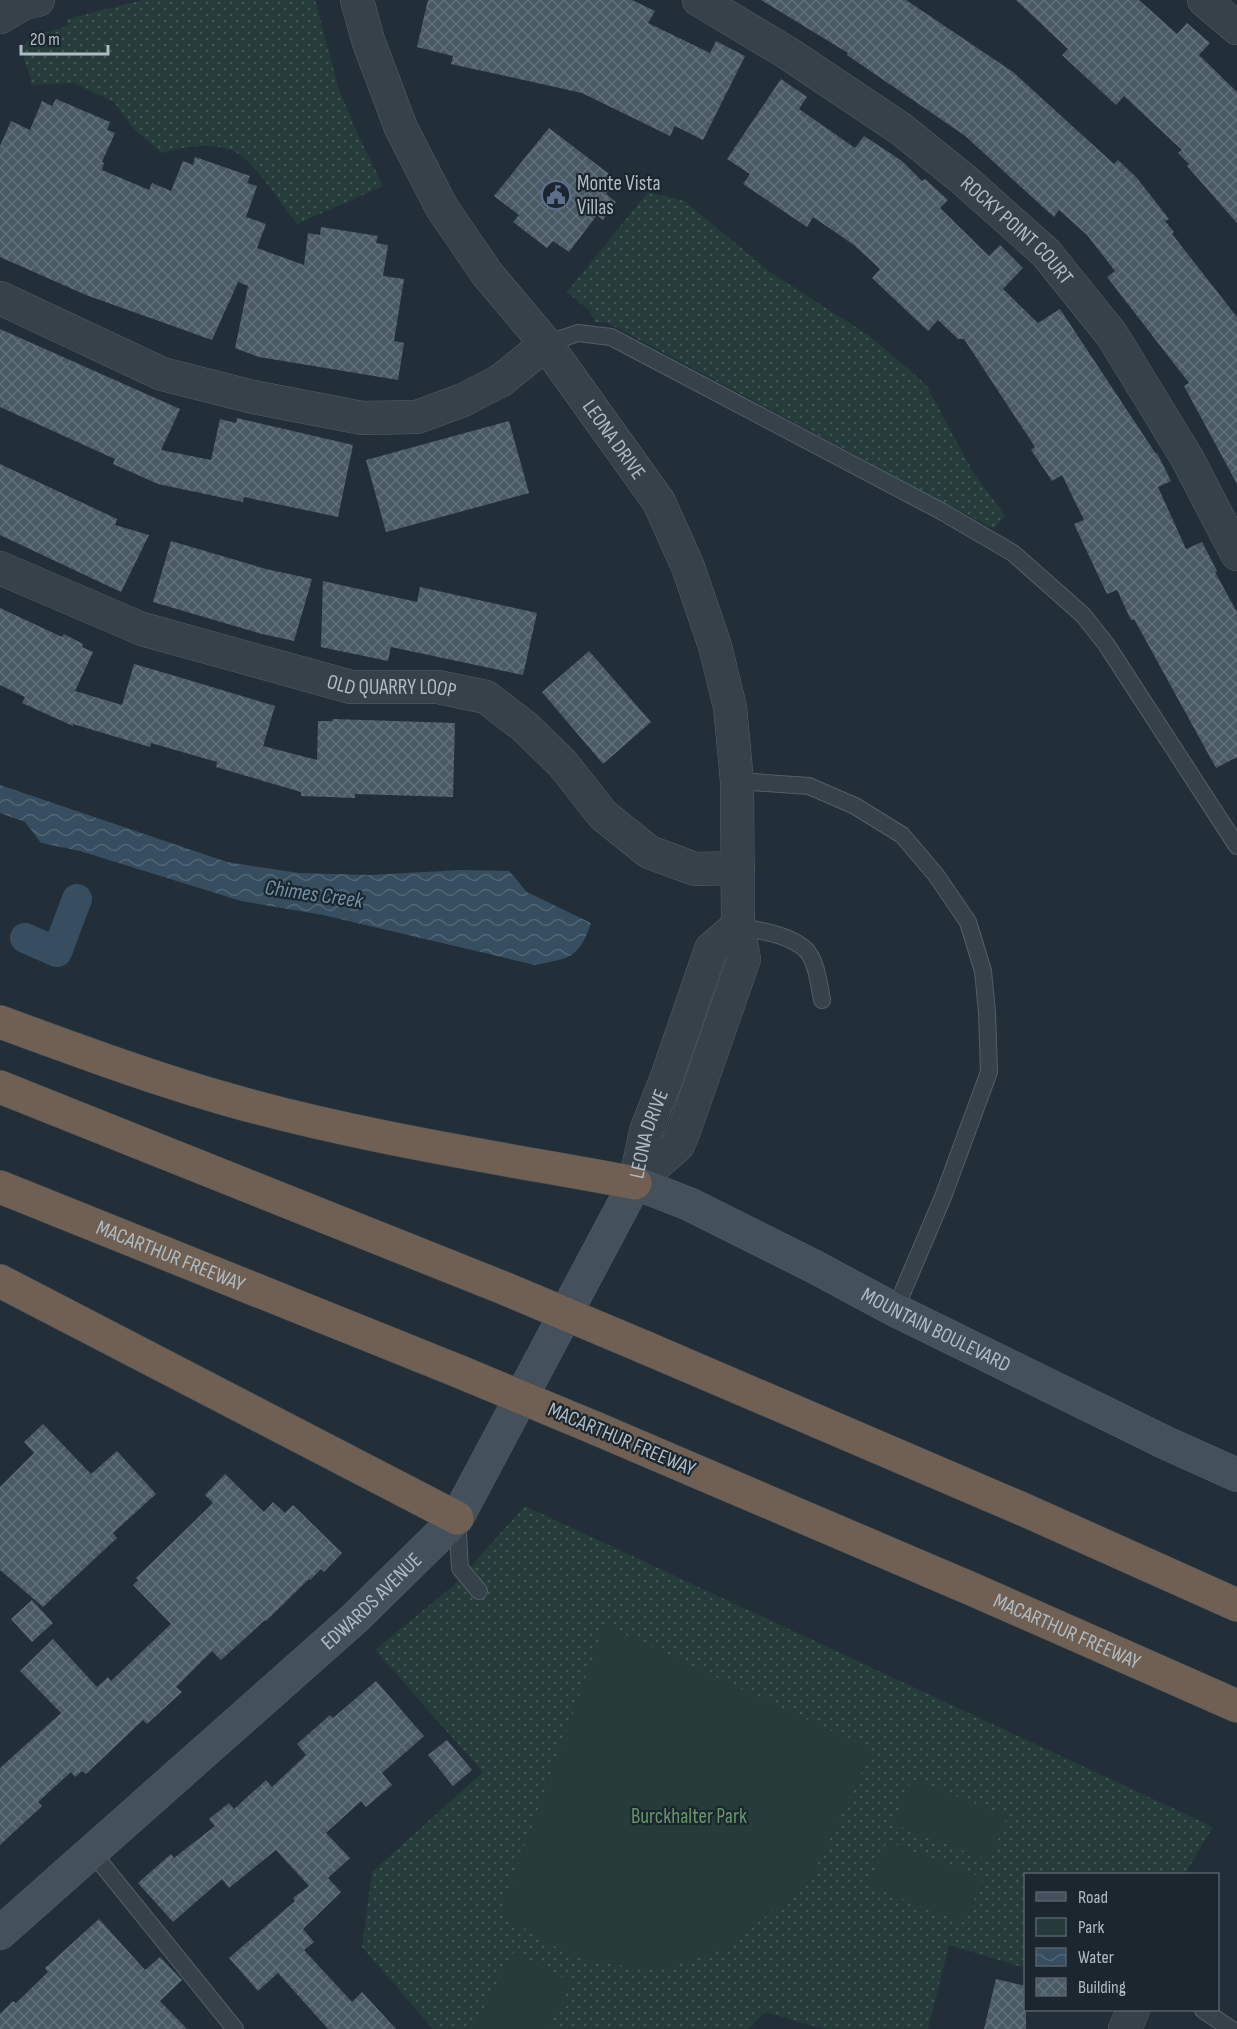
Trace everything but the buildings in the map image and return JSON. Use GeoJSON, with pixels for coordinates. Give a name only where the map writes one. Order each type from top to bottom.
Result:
{"type":"FeatureCollection","features":[{"type":"Feature","properties":{"kind":"highway"},"geometry":{"type":"LineString","coordinates":[[0,1022],[154,1077],[235,1101],[420,1144],[635,1183]]}},
{"type":"Feature","properties":{"kind":"highway"},"geometry":{"type":"LineString","coordinates":[[0,1087],[506,1289],[1009,1503],[1237,1605]]}},
{"type":"Feature","properties":{"kind":"highway","name":"MACARTHUR FREEWAY"},"geometry":{"type":"LineString","coordinates":[[0,1187],[595,1428],[963,1585],[1237,1706]]}},
{"type":"Feature","properties":{"kind":"highway"},"geometry":{"type":"LineString","coordinates":[[0,1281],[457,1518]]}},
{"type":"Feature","properties":{"kind":"main road","name":"MOUNTAIN BOULEVARD"},"geometry":{"type":"LineString","coordinates":[[635,1183],[689,1204],[813,1266],[894,1310],[1166,1443],[1237,1475]]}},
{"type":"Feature","properties":{"kind":"main road","name":"EDWARDS AVENUE"},"geometry":{"type":"LineString","coordinates":[[0,1933],[354,1619],[457,1518],[635,1183]]}},
{"type":"Feature","properties":{"kind":"street"},"geometry":{"type":"LineString","coordinates":[[0,17],[24,3],[38,0]]}},
{"type":"Feature","properties":{"kind":"street","name":"LEONA DRIVE"},"geometry":{"type":"LineString","coordinates":[[357,0],[368,40],[401,128],[442,208],[488,275],[546,344],[659,502],[688,567],[715,646],[730,706],[737,781],[738,926],[711,949],[668,1077],[646,1131],[635,1183]]}},
{"type":"Feature","properties":{"kind":"street","name":"ROCKY POINT COURT"},"geometry":{"type":"LineString","coordinates":[[699,0],[786,52],[901,129],[963,179],[1046,253],[1112,335],[1187,458],[1237,554]]}},
{"type":"Feature","properties":{"kind":"street"},"geometry":{"type":"LineString","coordinates":[[1204,0],[1237,28]]}},
{"type":"Feature","properties":{"kind":"street"},"geometry":{"type":"LineString","coordinates":[[0,298],[162,374],[253,398],[362,418],[417,417],[463,400],[500,381],[546,344]]}},
{"type":"Feature","properties":{"kind":"street","name":"OLD QUARRY LOOP"},"geometry":{"type":"LineString","coordinates":[[0,568],[142,629],[351,687],[438,687],[486,697],[525,727],[563,764],[603,815],[648,852],[695,869],[738,868]]}},
{"type":"Feature","properties":{"kind":"street"},"geometry":{"type":"LineString","coordinates":[[1125,2029],[1133,2011]]}},
{"type":"Feature","properties":{"kind":"lane"},"geometry":{"type":"LineString","coordinates":[[546,344],[578,333],[611,337],[941,511],[1013,553],[1083,615],[1106,644],[1237,846]]}},
{"type":"Feature","properties":{"kind":"lane"},"geometry":{"type":"LineString","coordinates":[[737,781],[809,786],[855,806],[902,836],[936,875],[968,922],[983,971],[989,1072],[943,1197],[894,1310]]}},
{"type":"Feature","properties":{"kind":"lane"},"geometry":{"type":"LineString","coordinates":[[738,926],[792,940],[808,952],[822,1000]]}},
{"type":"Feature","properties":{"kind":"lane"},"geometry":{"type":"LineString","coordinates":[[457,1518],[460,1568],[479,1592]]}},
{"type":"Feature","properties":{"kind":"lane"},"geometry":{"type":"LineString","coordinates":[[92,1852],[235,2029]]}},
{"type":"Feature","properties":{"kind":"lane"},"geometry":{"type":"LineString","coordinates":[[1204,2011],[1231,2029]]}},
{"type":"Feature","properties":{"kind":"green space"},"geometry":{"type":"Polygon","coordinates":[[[143,0],[315,0],[339,90],[383,186],[297,224],[258,172],[235,152],[225,148],[203,146],[161,153],[133,128],[114,102],[74,83],[32,85],[21,48],[32,36],[68,26],[67,19],[143,0]]]}},
{"type":"Feature","properties":{"kind":"green space"},"geometry":{"type":"Polygon","coordinates":[[[648,192],[684,201],[770,272],[871,337],[926,385],[973,472],[1005,516],[994,529],[606,322],[595,322],[590,311],[567,292],[648,192]]]}},
{"type":"Feature","properties":{"kind":"green space","name":"Burckhalter Park"},"geometry":{"type":"Polygon","coordinates":[[[525,1506],[1213,1827],[1186,1873],[1024,1873],[1024,1968],[949,1945],[928,2029],[824,2029],[765,2012],[748,2029],[433,2029],[362,1947],[372,1872],[483,1772],[375,1650],[454,1585],[525,1506]]]}},
{"type":"Feature","properties":{"kind":"green space"},"geometry":{"type":"Polygon","coordinates":[[[605,1625],[872,1750],[810,1880],[728,1947],[657,1971],[573,1957],[500,1914],[605,1625]]]}},
{"type":"Feature","properties":{"kind":"green space"},"geometry":{"type":"Polygon","coordinates":[[[911,1779],[1007,1816],[990,1861],[894,1824],[911,1779]]]}},
{"type":"Feature","properties":{"kind":"green space"},"geometry":{"type":"Polygon","coordinates":[[[887,1841],[983,1878],[965,1923],[869,1886],[887,1841]]]}},
{"type":"Feature","properties":{"kind":"green space"},"geometry":{"type":"Polygon","coordinates":[[[513,1952],[572,1982],[548,2029],[473,2029],[513,1952]]]}},
{"type":"Feature","properties":{"kind":"water"},"geometry":{"type":"Polygon","coordinates":[[[0,785],[227,862],[299,873],[371,875],[461,870],[509,871],[527,892],[591,923],[582,944],[571,955],[535,965],[323,915],[241,901],[80,851],[41,843],[25,822],[0,813],[0,785]]]}},
{"type":"Feature","properties":{"kind":"waterway","name":"Chimes Creek"},"geometry":{"type":"LineString","coordinates":[[25,938],[57,952],[77,899]]}},
{"type":"Feature","properties":{"kind":"place","name":"Monte Vista Villas"},"geometry":{"type":"Point","coordinates":[556,195]}}]}
